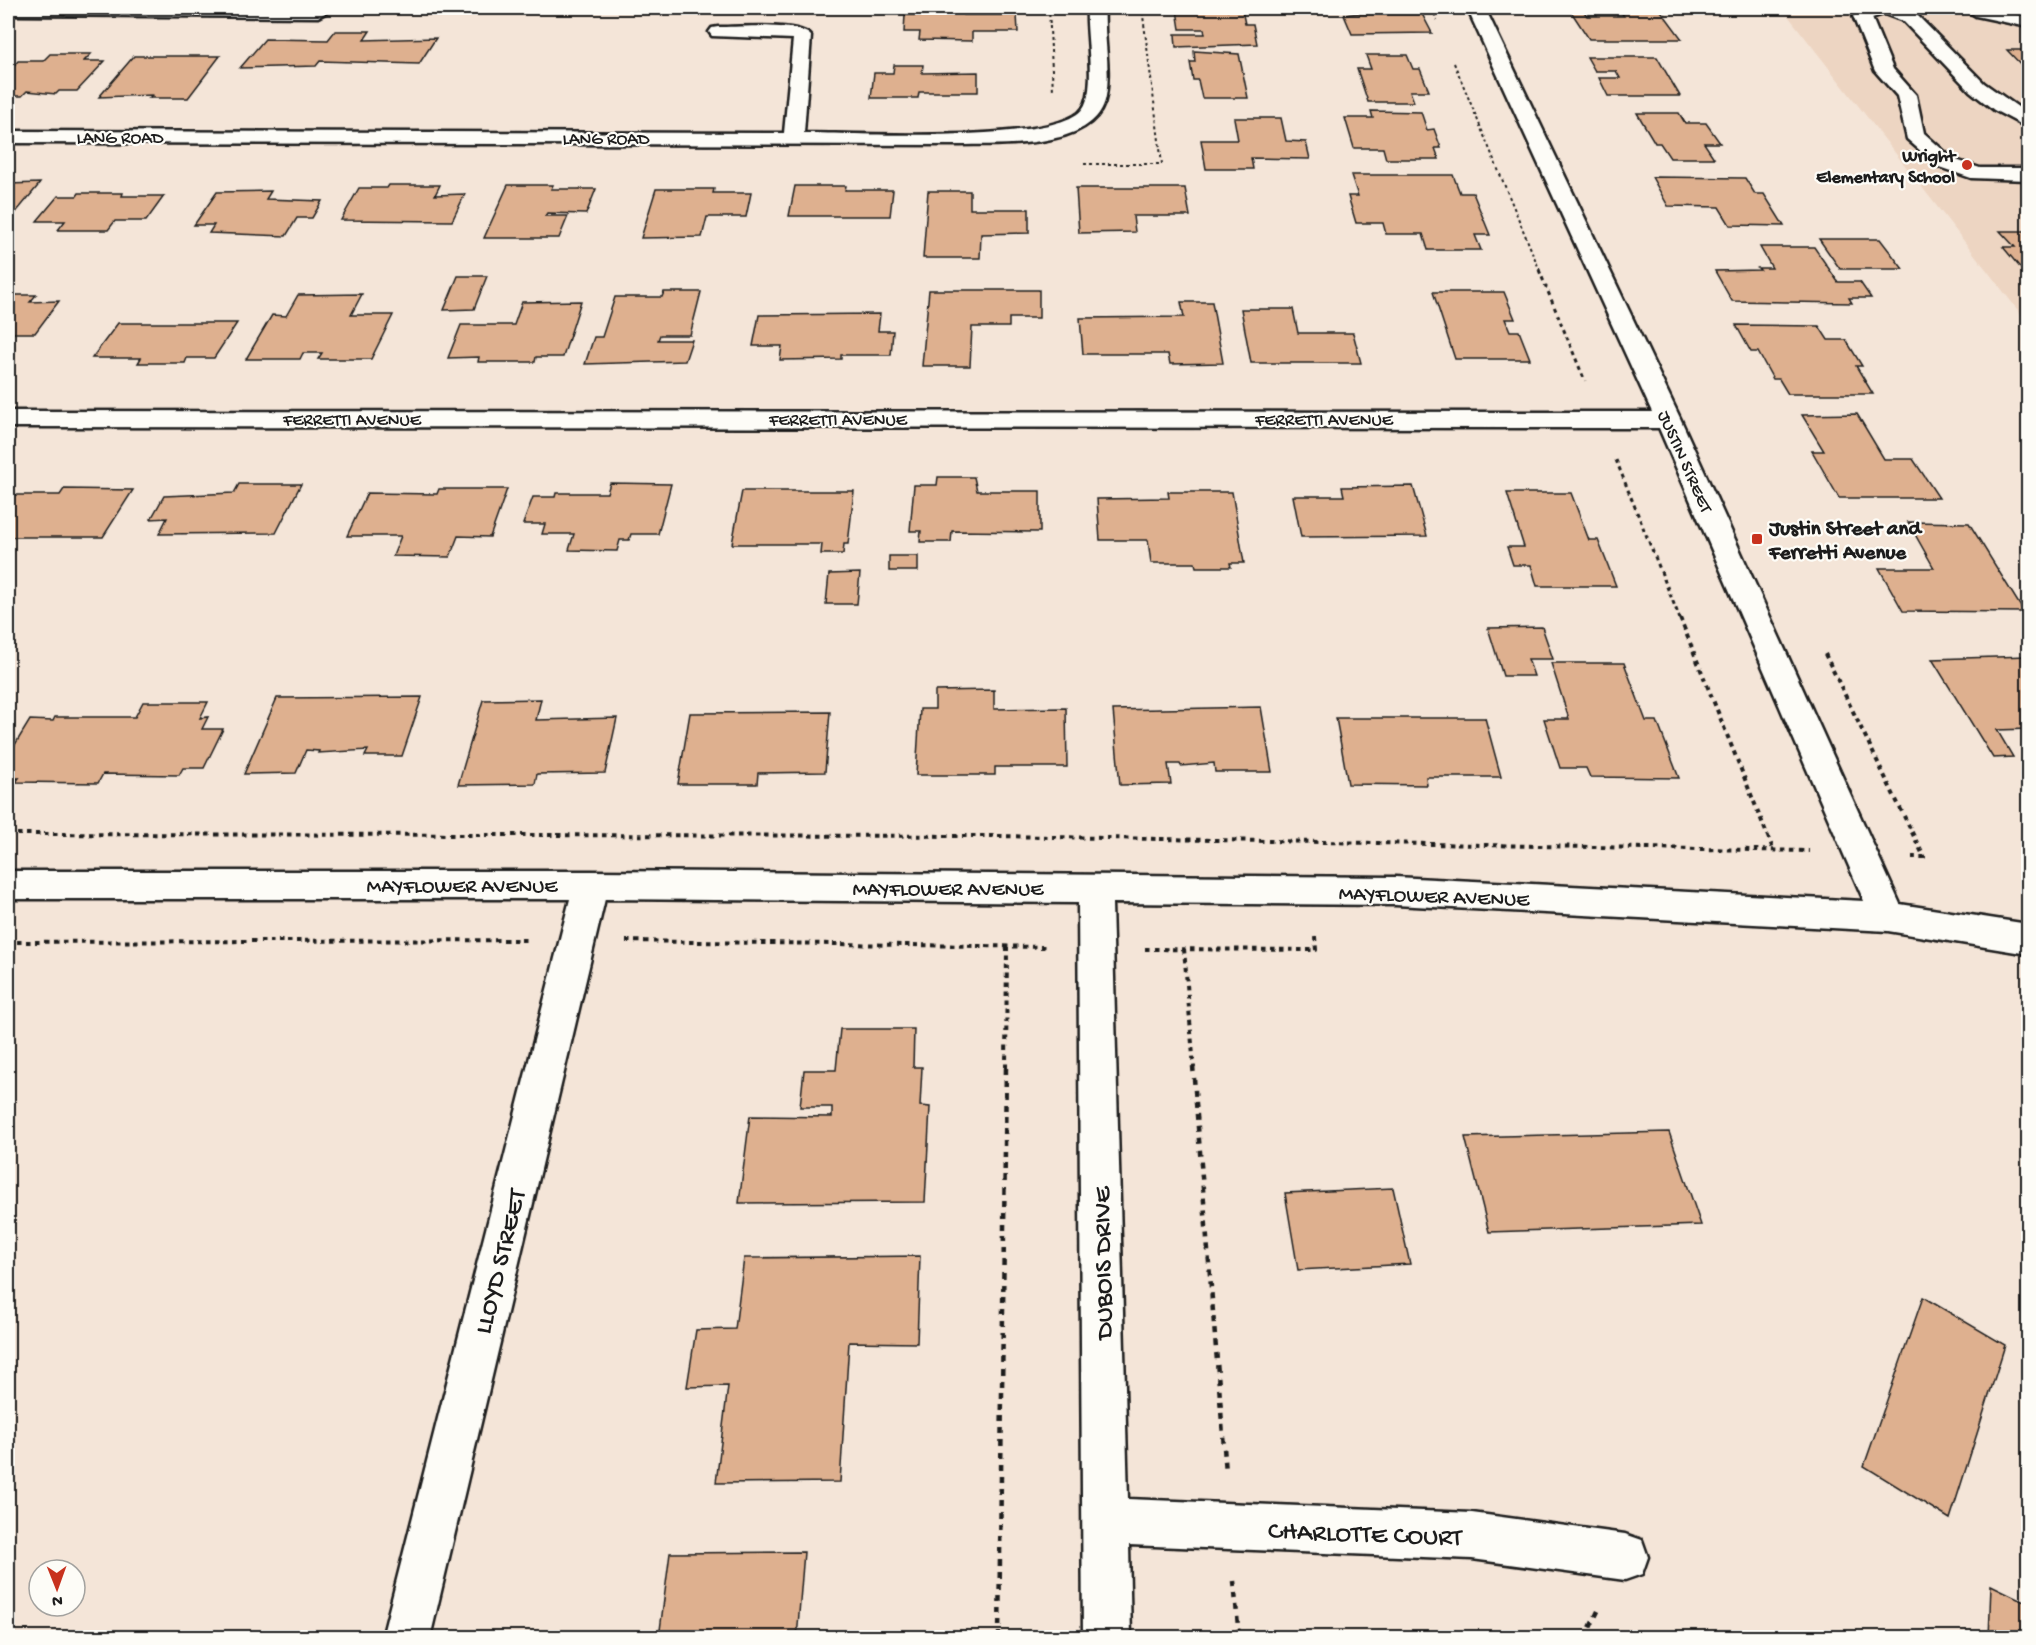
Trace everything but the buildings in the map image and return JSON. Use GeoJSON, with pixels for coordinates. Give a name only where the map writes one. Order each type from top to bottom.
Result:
{"type":"FeatureCollection","features":[{"type":"Feature","properties":{"kind":"street","name":"LANG ROAD"},"geometry":{"type":"LineString","coordinates":[[8,137],[1008,138],[1047,134],[1069,128],[1090,114],[1095,103],[1098,86],[1094,23],[1096,8]]}},
{"type":"Feature","properties":{"kind":"street","name":"JUSTIN STREET"},"geometry":{"type":"LineString","coordinates":[[1476,8],[1668,420],[1888,917]]}},
{"type":"Feature","properties":{"kind":"street"},"geometry":{"type":"LineString","coordinates":[[2028,122],[2001,106],[1977,87],[1909,17],[1884,8],[1862,15],[1884,71],[1906,95],[1914,135],[1946,163],[1978,174],[2028,174]]}},
{"type":"Feature","properties":{"kind":"street"},"geometry":{"type":"LineString","coordinates":[[1972,8],[2028,22]]}},
{"type":"Feature","properties":{"kind":"street"},"geometry":{"type":"LineString","coordinates":[[8,10],[318,12]]}},
{"type":"Feature","properties":{"kind":"street"},"geometry":{"type":"LineString","coordinates":[[718,32],[795,33],[802,36],[793,138]]}},
{"type":"Feature","properties":{"kind":"street","name":"FERRETTI AVENUE"},"geometry":{"type":"LineString","coordinates":[[8,418],[1668,420]]}},
{"type":"Feature","properties":{"kind":"street","name":"MAYFLOWER AVENUE"},"geometry":{"type":"LineString","coordinates":[[8,885],[591,885],[1395,891],[1888,917],[2028,939]]}},
{"type":"Feature","properties":{"kind":"street","name":"LLOYD STREET"},"geometry":{"type":"LineString","coordinates":[[406,1638],[591,885]]}},
{"type":"Feature","properties":{"kind":"street","name":"DUBOIS DRIVE"},"geometry":{"type":"LineString","coordinates":[[1095,889],[1107,1638]]}},
{"type":"Feature","properties":{"kind":"street","name":"CHARLOTTE COURT"},"geometry":{"type":"LineString","coordinates":[[1104,1521],[1472,1536],[1625,1557]]}},
{"type":"Feature","properties":{"kind":"path"},"geometry":{"type":"LineString","coordinates":[[8,834],[998,836],[1773,849],[1924,857],[1820,645]]}},
{"type":"Feature","properties":{"kind":"path"},"geometry":{"type":"LineString","coordinates":[[8,942],[578,940],[1316,950],[1309,891]]}},
{"type":"Feature","properties":{"kind":"path"},"geometry":{"type":"LineString","coordinates":[[999,1638],[1007,946]]}},
{"type":"Feature","properties":{"kind":"path"},"geometry":{"type":"LineString","coordinates":[[1185,949],[1239,1638]]}},
{"type":"Feature","properties":{"kind":"shaded area","name":"Wright Elementary School"},"geometry":{"type":"Polygon","coordinates":[[[1782,8],[2028,8],[2028,323],[1782,8]]]}},
{"type":"Feature","properties":{"kind":"place","name":"Wright Elementary School"},"geometry":{"type":"Point","coordinates":[1967,165]}},
{"type":"Feature","properties":{"kind":"place","name":"Justin Street and Ferretti Avenue"},"geometry":{"type":"Point","coordinates":[1757,539]}}]}
